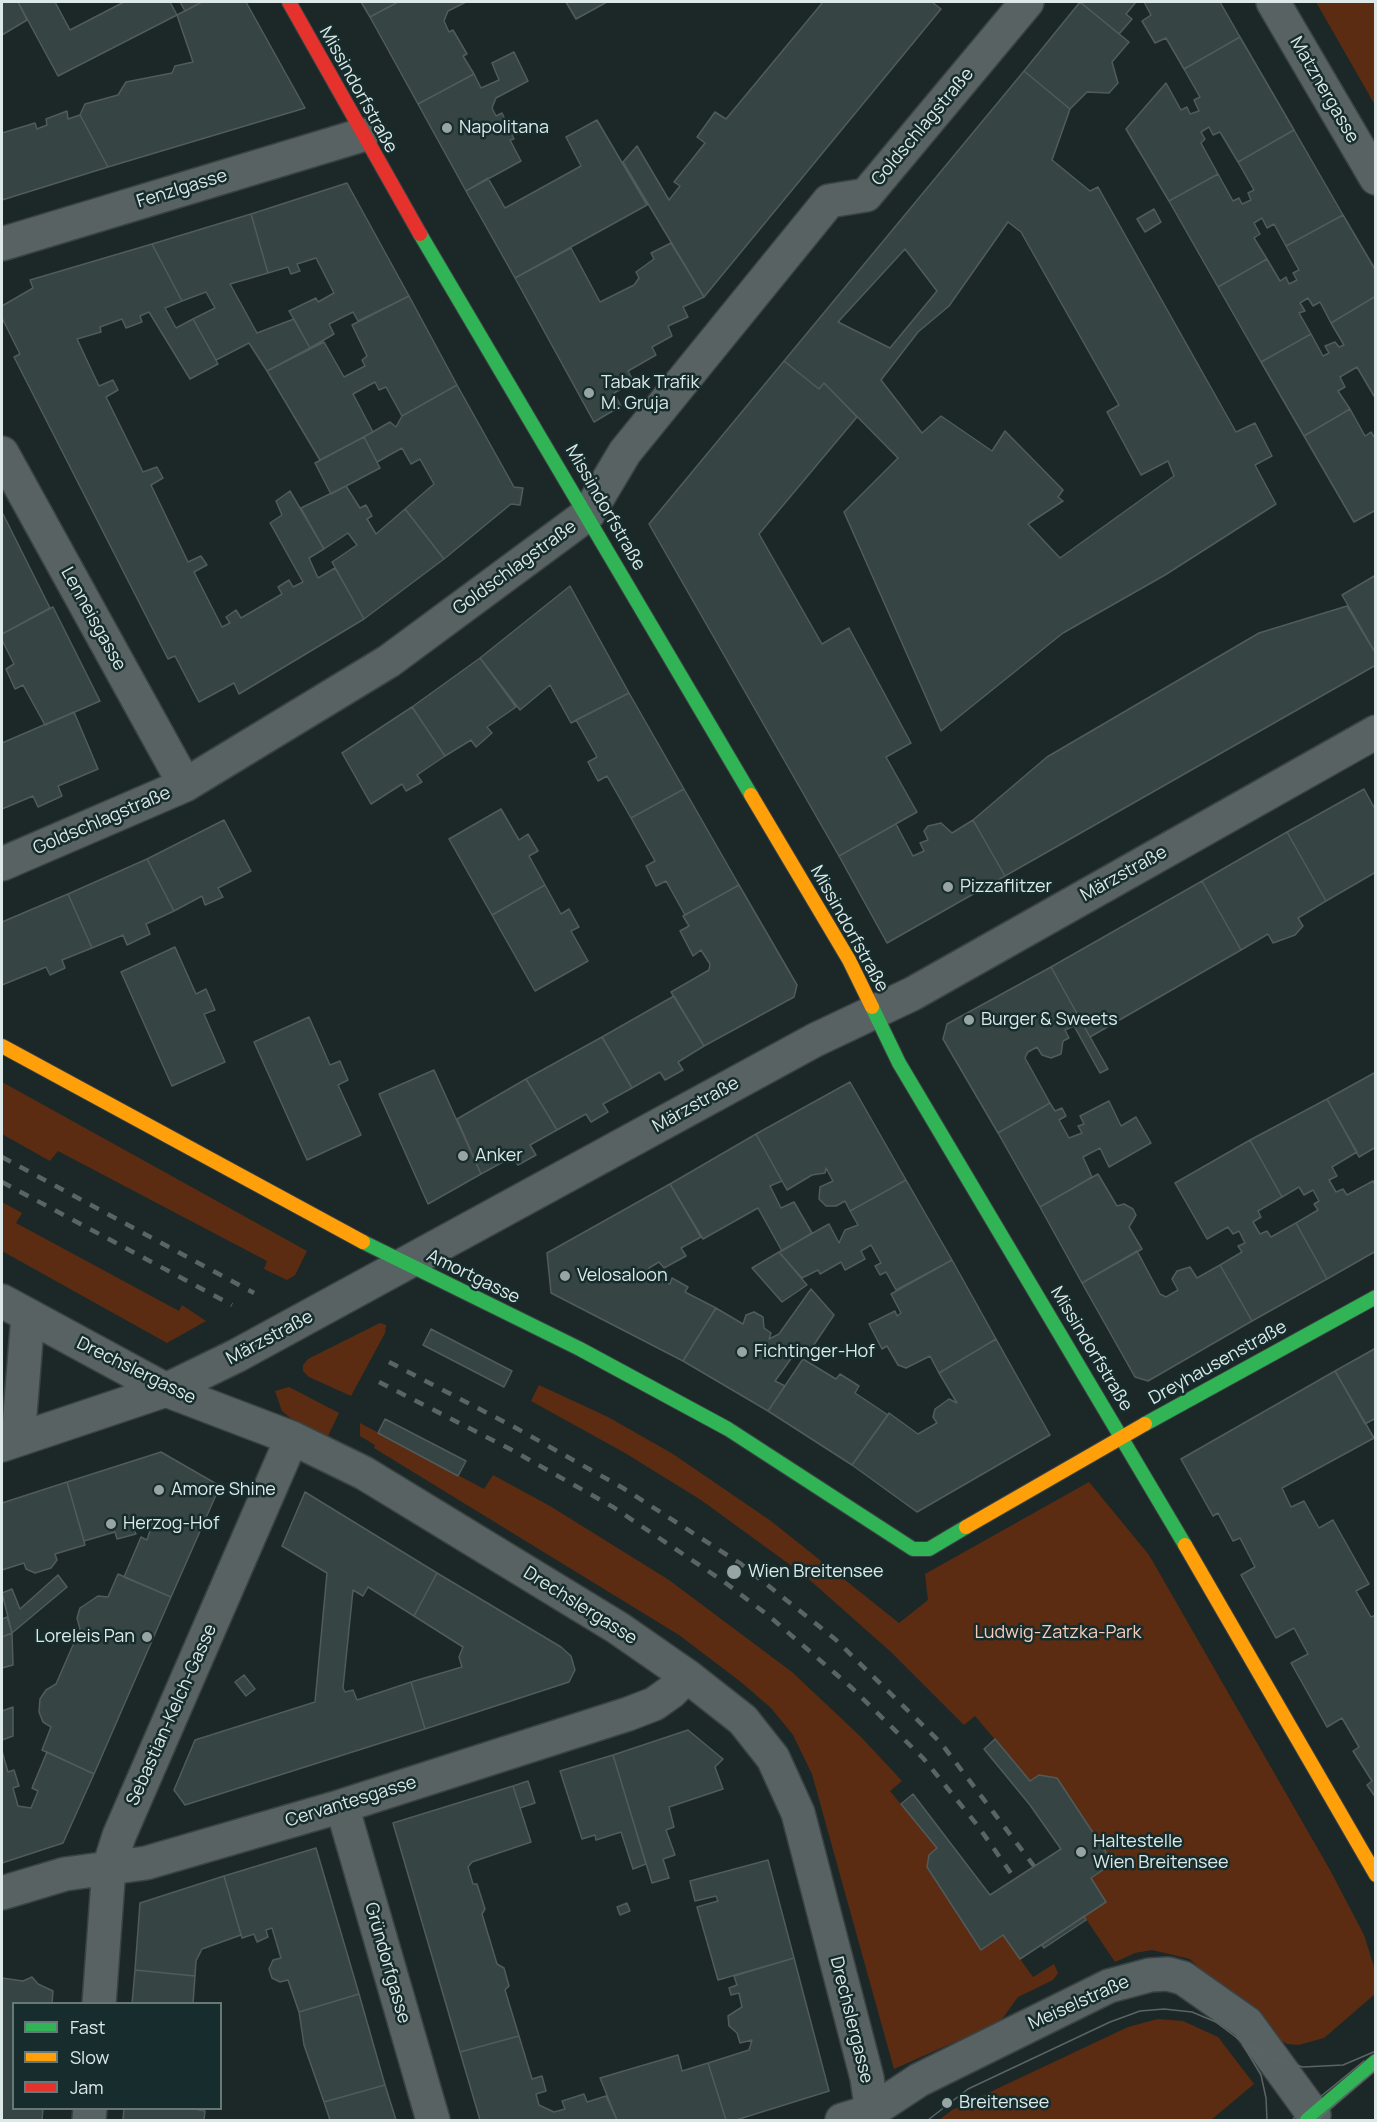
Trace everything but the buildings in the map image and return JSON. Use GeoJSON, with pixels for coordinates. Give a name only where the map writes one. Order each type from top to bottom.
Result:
{"type":"FeatureCollection","features":[{"type":"Feature","properties":{"kind":"street","name":"Missindorfstraße"},"geometry":{"type":"LineString","coordinates":[[288,2],[362,135],[588,514],[849,960],[899,1063],[1122,1436],[1376,1875]]}},
{"type":"Feature","properties":{"kind":"street","name":"Goldschlagstraße"},"geometry":{"type":"LineString","coordinates":[[2,864],[185,785],[389,661],[588,514],[625,452],[829,201],[866,195],[1027,2]]}},
{"type":"Feature","properties":{"kind":"street","name":"Matznergasse"},"geometry":{"type":"LineString","coordinates":[[1273,2],[1376,178]]}},
{"type":"Feature","properties":{"kind":"street","name":"Fenzlgasse"},"geometry":{"type":"LineString","coordinates":[[2,244],[362,135]]}},
{"type":"Feature","properties":{"kind":"street","name":"Lenneisgasse"},"geometry":{"type":"LineString","coordinates":[[2,453],[185,785]]}},
{"type":"Feature","properties":{"kind":"street","name":"Märzstraße"},"geometry":{"type":"LineString","coordinates":[[10,1442],[166,1390],[255,1346],[815,1040],[922,988],[1376,732]]}},
{"type":"Feature","properties":{"kind":"street","name":"Amortgasse"},"geometry":{"type":"LineString","coordinates":[[2,1046],[404,1264],[580,1349],[684,1404],[812,1483],[904,1545],[921,1550]]}},
{"type":"Feature","properties":{"kind":"street","name":"Dreyhausenstraße"},"geometry":{"type":"LineString","coordinates":[[921,1550],[929,1549],[1122,1436],[1376,1297]]}},
{"type":"Feature","properties":{"kind":"street","name":"Drechslergasse"},"geometry":{"type":"LineString","coordinates":[[10,1442],[15,1309],[166,1390],[292,1438],[364,1473],[618,1628],[687,1676],[743,1720],[758,1735],[787,1782],[814,1869],[867,2078],[862,2117]]}},
{"type":"Feature","properties":{"kind":"street","name":"Sebastian-Kelch-Gasse"},"geometry":{"type":"LineString","coordinates":[[99,2002],[109,1867],[119,1836],[292,1438]]}},
{"type":"Feature","properties":{"kind":"street","name":"Cervantesgasse"},"geometry":{"type":"LineString","coordinates":[[2,1893],[65,1874],[146,1863],[342,1806],[628,1714],[654,1704],[671,1692],[687,1676]]}},
{"type":"Feature","properties":{"kind":"street","name":"Gründorfgasse"},"geometry":{"type":"LineString","coordinates":[[342,1806],[433,2121]]}},
{"type":"Feature","properties":{"kind":"street","name":"Meiselstraße"},"geometry":{"type":"LineString","coordinates":[[862,2117],[919,2080],[1109,1986],[1150,1975],[1168,1974],[1183,1978],[1247,2023],[1310,2118]]}},
{"type":"Feature","properties":{"kind":"street"},"geometry":{"type":"LineString","coordinates":[[1310,2118],[1376,2061]]}},
{"type":"Feature","properties":{"kind":"green space"},"geometry":{"type":"Polygon","coordinates":[[[1316,2],[1375,2],[1375,105],[1316,2]]]}},
{"type":"Feature","properties":{"kind":"green space"},"geometry":{"type":"Polygon","coordinates":[[[2,1082],[307,1251],[295,1275],[287,1280],[264,1269],[267,1261],[58,1151],[50,1161],[2,1134],[2,1082]]]}},
{"type":"Feature","properties":{"kind":"green space"},"geometry":{"type":"Polygon","coordinates":[[[2,1202],[22,1213],[16,1223],[179,1311],[182,1305],[206,1321],[167,1343],[2,1251],[2,1202]]]}},
{"type":"Feature","properties":{"kind":"green space"},"geometry":{"type":"Polygon","coordinates":[[[380,1323],[386,1325],[385,1333],[351,1396],[309,1377],[303,1371],[303,1365],[308,1359],[380,1323]]]}},
{"type":"Feature","properties":{"kind":"green space","name":"Ludwig-Zatzka-Park"},"geometry":{"type":"Polygon","coordinates":[[[539,1385],[608,1417],[673,1454],[771,1521],[899,1623],[928,1600],[925,1574],[1089,1482],[1149,1555],[1330,1870],[1364,1935],[1375,1970],[1375,1994],[1324,2038],[1298,2045],[1287,2044],[1260,2029],[1190,1959],[1152,1950],[1135,1953],[1115,1962],[1084,1916],[1091,1878],[1113,1862],[1057,1778],[1039,1775],[1030,1781],[975,1716],[964,1725],[891,1652],[804,1575],[701,1500],[625,1453],[531,1401],[539,1385]]]}},
{"type":"Feature","properties":{"kind":"green space"},"geometry":{"type":"Polygon","coordinates":[[[289,1387],[339,1413],[328,1436],[294,1421],[282,1411],[275,1391],[289,1387]]]}},
{"type":"Feature","properties":{"kind":"green space"},"geometry":{"type":"Polygon","coordinates":[[[360,1423],[484,1489],[493,1475],[550,1506],[669,1580],[792,1672],[862,1738],[902,1781],[890,1791],[937,1848],[929,1855],[927,1867],[981,1949],[1003,1935],[1033,1977],[1054,1964],[1058,1973],[1053,1980],[1018,1997],[1000,2022],[894,2069],[812,1774],[793,1735],[771,1708],[679,1635],[374,1448],[375,1445],[360,1436],[360,1423]]]}},
{"type":"Feature","properties":{"kind":"green space"},"geometry":{"type":"Polygon","coordinates":[[[1158,2019],[1183,2021],[1218,2037],[1254,2084],[1211,2120],[939,2120],[952,2110],[1128,2027],[1158,2019]]]}},
{"type":"Feature","properties":{"kind":"tram line"},"geometry":{"type":"LineString","coordinates":[[928,2120],[968,2089],[1110,2022],[1140,2011],[1164,2009],[1192,2012],[1216,2022],[1241,2041],[1272,2059],[1303,2067],[1343,2065],[1376,2051]]}},
{"type":"Feature","properties":{"kind":"tram line"},"geometry":{"type":"LineString","coordinates":[[1243,2045],[1261,2075],[1266,2098],[1267,2120]]}},
{"type":"Feature","properties":{"kind":"tram line"},"geometry":{"type":"LineString","coordinates":[[1292,2120],[1364,2061]]}},
{"type":"Feature","properties":{"kind":"tram line"},"geometry":{"type":"LineString","coordinates":[[1316,2120],[1376,2070]]}},
{"type":"Feature","properties":{"kind":"railway"},"geometry":{"type":"LineString","coordinates":[[2,1157],[254,1293]]}},
{"type":"Feature","properties":{"kind":"railway"},"geometry":{"type":"LineString","coordinates":[[2,1182],[232,1305]]}},
{"type":"Feature","properties":{"kind":"railway"},"geometry":{"type":"LineString","coordinates":[[389,1362],[516,1428],[623,1488],[741,1564],[835,1639],[941,1743],[1034,1866]]}},
{"type":"Feature","properties":{"kind":"railway"},"geometry":{"type":"LineString","coordinates":[[379,1382],[510,1449],[613,1507],[723,1581],[769,1616],[852,1688],[923,1758],[978,1826],[1015,1879]]}},
{"type":"Feature","properties":{"kind":"traffic: fast"},"geometry":{"type":"LineString","coordinates":[[420,234],[751,795]]}},
{"type":"Feature","properties":{"kind":"traffic: fast"},"geometry":{"type":"LineString","coordinates":[[872,1007],[899,1063],[1185,1545]]}},
{"type":"Feature","properties":{"kind":"traffic: fast"},"geometry":{"type":"LineString","coordinates":[[363,1242],[580,1349],[728,1429],[913,1549],[929,1549],[966,1527]]}},
{"type":"Feature","properties":{"kind":"traffic: fast"},"geometry":{"type":"LineString","coordinates":[[1145,1424],[1376,1297]]}},
{"type":"Feature","properties":{"kind":"traffic: fast"},"geometry":{"type":"LineString","coordinates":[[1307,2120],[1376,2061]]}},
{"type":"Feature","properties":{"kind":"traffic: slow"},"geometry":{"type":"LineString","coordinates":[[751,795],[849,960],[872,1007]]}},
{"type":"Feature","properties":{"kind":"traffic: slow"},"geometry":{"type":"LineString","coordinates":[[2,1046],[363,1242]]}},
{"type":"Feature","properties":{"kind":"traffic: slow"},"geometry":{"type":"LineString","coordinates":[[966,1527],[1145,1424]]}},
{"type":"Feature","properties":{"kind":"traffic: slow"},"geometry":{"type":"LineString","coordinates":[[1185,1545],[1376,1875]]}},
{"type":"Feature","properties":{"kind":"traffic: jam"},"geometry":{"type":"LineString","coordinates":[[289,2],[420,234]]}},
{"type":"Feature","properties":{"kind":"place","name":"Napolitana"},"geometry":{"type":"Point","coordinates":[447,128]}},
{"type":"Feature","properties":{"kind":"place","name":"Tabak Trafik M. Gruja"},"geometry":{"type":"Point","coordinates":[589,393]}},
{"type":"Feature","properties":{"kind":"place","name":"Pizzaflitzer"},"geometry":{"type":"Point","coordinates":[948,887]}},
{"type":"Feature","properties":{"kind":"place","name":"Burger & Sweets"},"geometry":{"type":"Point","coordinates":[969,1020]}},
{"type":"Feature","properties":{"kind":"place","name":"Anker"},"geometry":{"type":"Point","coordinates":[463,1156]}},
{"type":"Feature","properties":{"kind":"place","name":"Velosaloon"},"geometry":{"type":"Point","coordinates":[565,1276]}},
{"type":"Feature","properties":{"kind":"place","name":"Fichtinger-Hof"},"geometry":{"type":"Point","coordinates":[742,1352]}},
{"type":"Feature","properties":{"kind":"place","name":"Amore Shine"},"geometry":{"type":"Point","coordinates":[159,1490]}},
{"type":"Feature","properties":{"kind":"place","name":"Herzog-Hof"},"geometry":{"type":"Point","coordinates":[111,1524]}},
{"type":"Feature","properties":{"kind":"place","name":"Wien Breitensee"},"geometry":{"type":"Point","coordinates":[734,1572]}},
{"type":"Feature","properties":{"kind":"place","name":"Loreleis Pan"},"geometry":{"type":"Point","coordinates":[147,1637]}},
{"type":"Feature","properties":{"kind":"place","name":"Haltestelle Wien Breitensee"},"geometry":{"type":"Point","coordinates":[1081,1852]}},
{"type":"Feature","properties":{"kind":"place","name":"Breitensee"},"geometry":{"type":"Point","coordinates":[947,2103]}}]}
